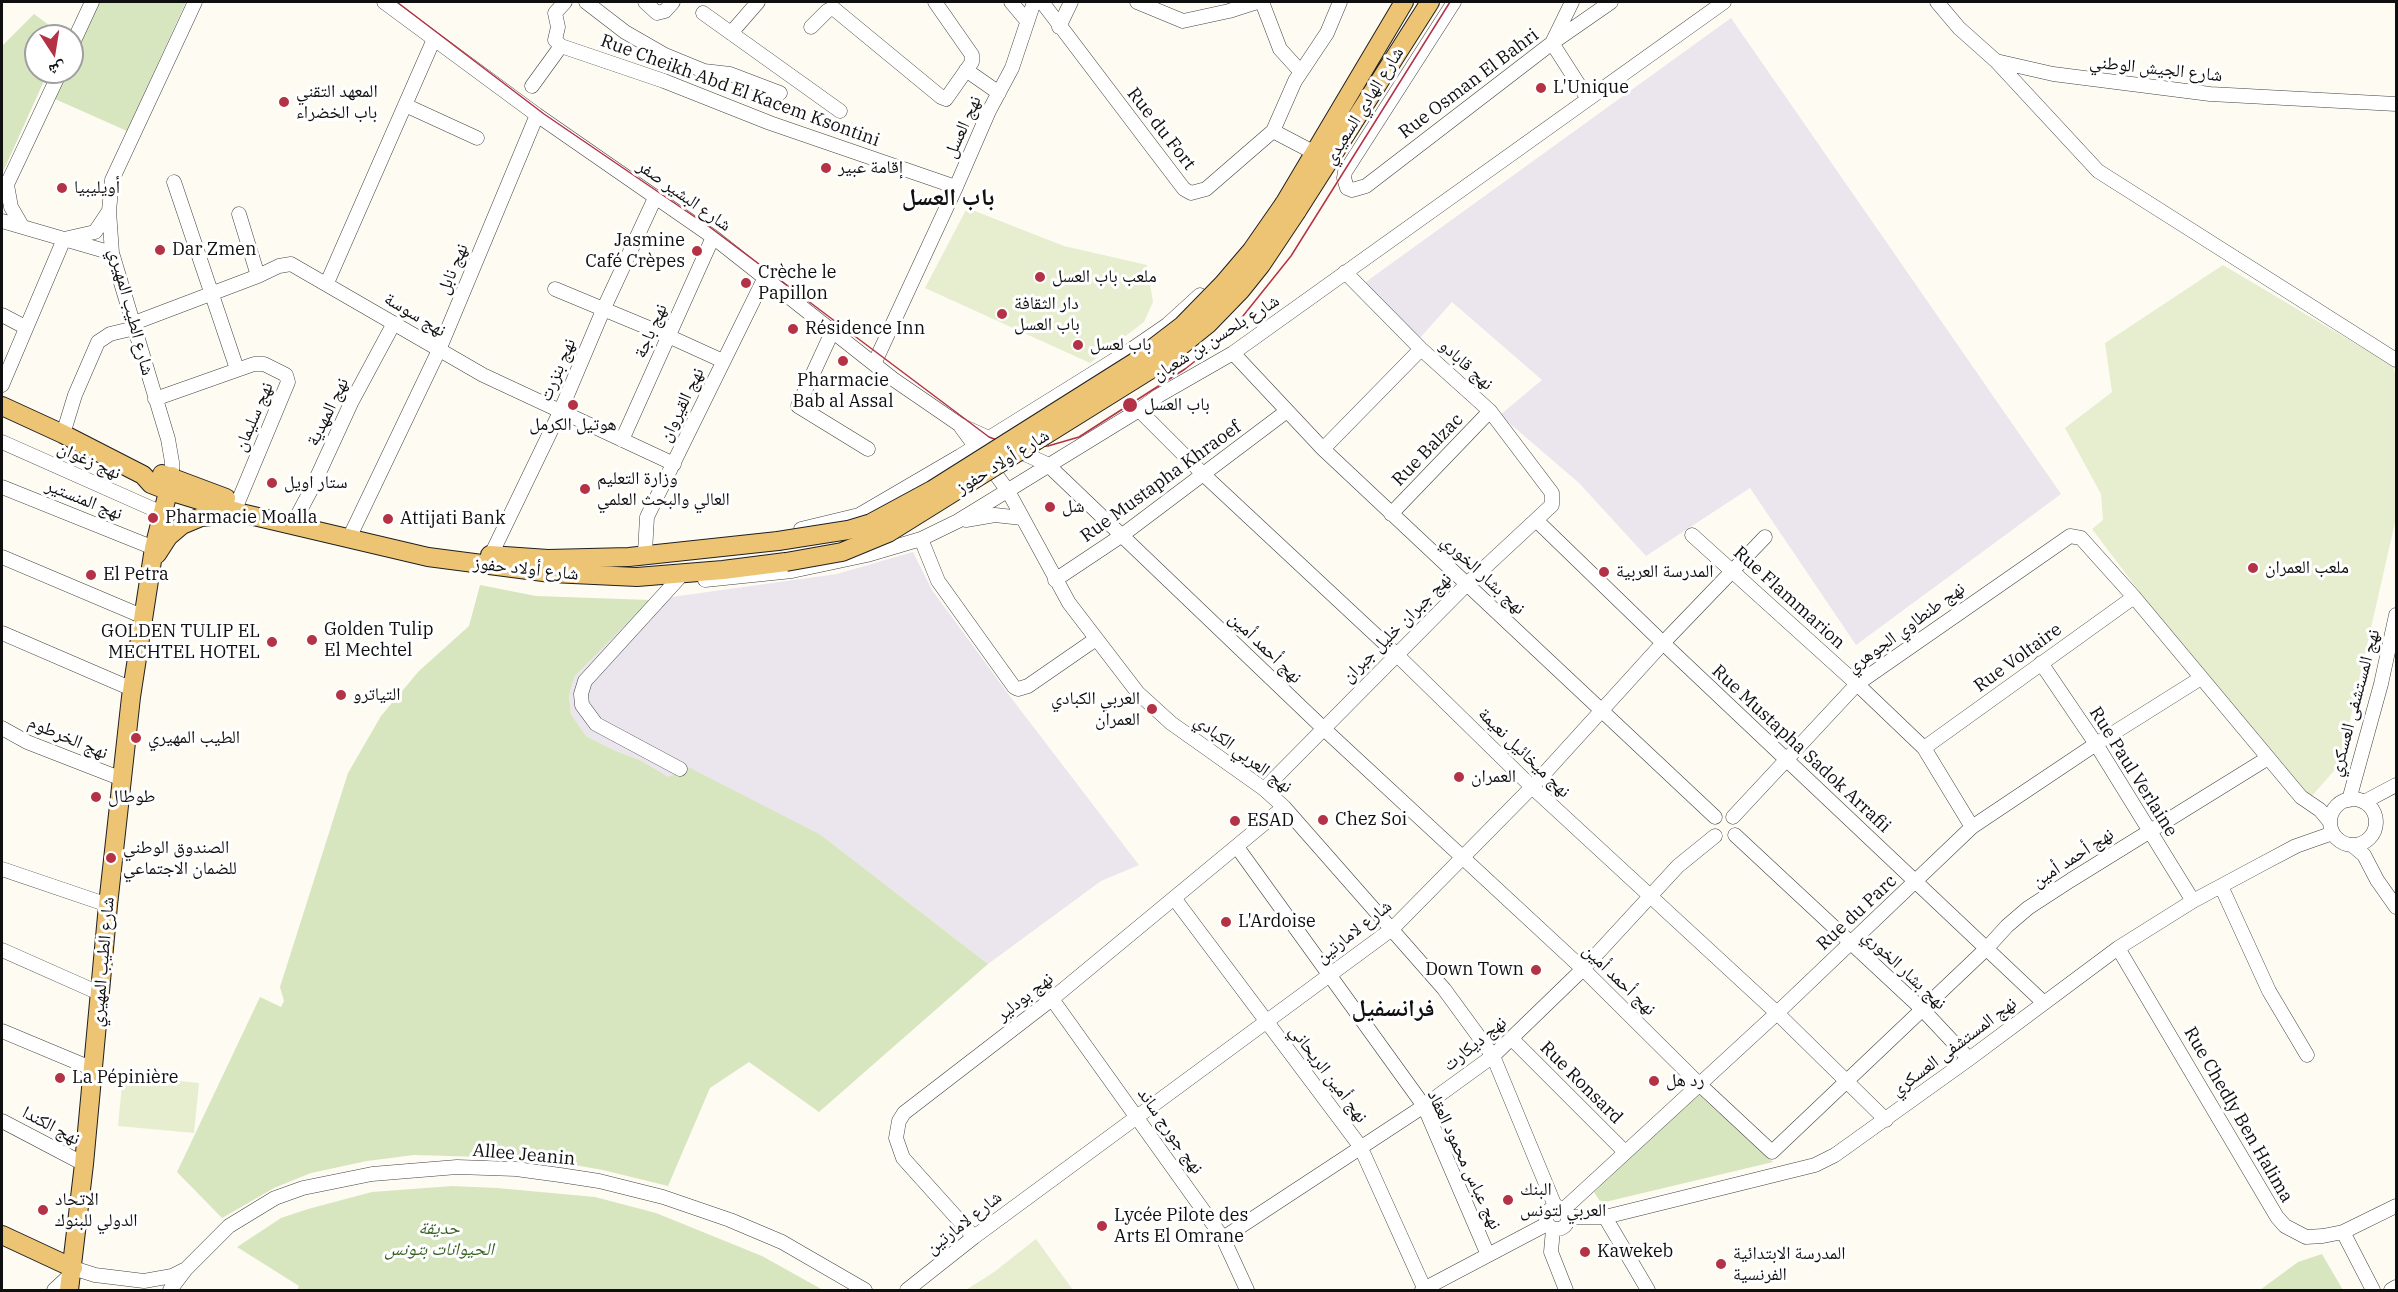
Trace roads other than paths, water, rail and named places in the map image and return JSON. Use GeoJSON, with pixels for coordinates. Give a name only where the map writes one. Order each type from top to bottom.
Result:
{"type":"FeatureCollection","features":[{"type":"Feature","properties":{"kind":"main road","name":"شارع الهادي السعيدي"},"geometry":{"type":"LineString","coordinates":[[1291,208],[1293,187],[1404,2]]}},
{"type":"Feature","properties":{"kind":"main road","name":"شارع الهادي السعيدي"},"geometry":{"type":"LineString","coordinates":[[1291,208],[1430,2]]}},
{"type":"Feature","properties":{"kind":"main road","name":"شارع أولاد حفوز"},"geometry":{"type":"LineString","coordinates":[[239,508],[296,518],[352,532],[491,555],[548,559],[637,555],[778,541],[848,530],[870,523],[932,490],[1135,362],[1182,326],[1291,208]]}},
{"type":"Feature","properties":{"kind":"main road","name":"شارع أولاد حفوز"},"geometry":{"type":"LineString","coordinates":[[2,406],[143,475],[151,484],[170,484],[239,508],[428,557],[551,573],[637,577],[786,562],[842,552],[888,533],[1156,366],[1224,308],[1261,265],[1291,208]]}},
{"type":"Feature","properties":{"kind":"main road","name":"شارع الطيب المهيري"},"geometry":{"type":"LineString","coordinates":[[69,1290],[132,689],[153,556],[170,484]]}},
{"type":"Feature","properties":{"kind":"main road","name":"شارع الطيب المهيري"},"geometry":{"type":"LineString","coordinates":[[153,556],[168,537],[182,525],[201,517],[239,508]]}},
{"type":"Feature","properties":{"kind":"main road"},"geometry":{"type":"LineString","coordinates":[[2,1235],[73,1268]]}},
{"type":"Feature","properties":{"kind":"street"},"geometry":{"type":"LineString","coordinates":[[82,24],[92,2]]}},
{"type":"Feature","properties":{"kind":"street","name":"شارع الطيب المهيري"},"geometry":{"type":"LineString","coordinates":[[170,484],[172,462],[168,439],[112,253],[109,211],[112,180],[195,2]]}},
{"type":"Feature","properties":{"kind":"street","name":"شارع البشير صفر"},"geometry":{"type":"LineString","coordinates":[[384,2],[494,81],[537,115],[713,237],[874,364],[960,425]]}},
{"type":"Feature","properties":{"kind":"street"},"geometry":{"type":"LineString","coordinates":[[532,86],[561,46],[555,40],[558,24],[555,16],[565,2]]}},
{"type":"Feature","properties":{"kind":"street"},"geometry":{"type":"LineString","coordinates":[[645,2],[657,13],[665,11],[673,2]]}},
{"type":"Feature","properties":{"kind":"street"},"geometry":{"type":"LineString","coordinates":[[731,33],[758,2]]}},
{"type":"Feature","properties":{"kind":"street"},"geometry":{"type":"LineString","coordinates":[[811,27],[826,11],[833,8],[944,99],[948,97],[972,62],[972,56],[935,2]]}},
{"type":"Feature","properties":{"kind":"street"},"geometry":{"type":"LineString","coordinates":[[1011,2],[1027,21]]}},
{"type":"Feature","properties":{"kind":"street","name":"نهج العسل"},"geometry":{"type":"LineString","coordinates":[[874,364],[957,187],[989,111],[1012,68],[1034,2]]}},
{"type":"Feature","properties":{"kind":"street","name":"Rue du Fort"},"geometry":{"type":"LineString","coordinates":[[1042,2],[1184,189],[1191,193],[1206,189],[1273,131]]}},
{"type":"Feature","properties":{"kind":"street"},"geometry":{"type":"LineString","coordinates":[[1059,27],[1071,2]]}},
{"type":"Feature","properties":{"kind":"street"},"geometry":{"type":"LineString","coordinates":[[1137,2],[1182,21],[1259,2],[1280,50],[1300,71]]}},
{"type":"Feature","properties":{"kind":"street"},"geometry":{"type":"LineString","coordinates":[[1313,152],[1273,131],[1300,71],[1327,33],[1340,2]]}},
{"type":"Feature","properties":{"kind":"street","name":"Rue Osman El Bahri"},"geometry":{"type":"LineString","coordinates":[[1454,2],[1345,172],[1347,188],[1352,190],[1366,186],[1552,43],[1611,2]]}},
{"type":"Feature","properties":{"kind":"street"},"geometry":{"type":"LineString","coordinates":[[1572,2],[1552,43],[1588,99]]}},
{"type":"Feature","properties":{"kind":"street","name":"شارع بلحسن بن شعبان"},"geometry":{"type":"LineString","coordinates":[[637,577],[731,579],[792,572],[867,555],[921,539],[958,521],[1209,365],[1233,353],[1724,2]]}},
{"type":"Feature","properties":{"kind":"street","name":"شارع الجيش الوطني"},"geometry":{"type":"LineString","coordinates":[[1937,2],[1959,28],[1996,61],[2053,74],[2210,94],[2397,104]]}},
{"type":"Feature","properties":{"kind":"street"},"geometry":{"type":"LineString","coordinates":[[595,4],[625,32],[665,55],[704,71],[730,74],[780,93]]}},
{"type":"Feature","properties":{"kind":"street"},"geometry":{"type":"LineString","coordinates":[[703,13],[840,111]]}},
{"type":"Feature","properties":{"kind":"street"},"geometry":{"type":"LineString","coordinates":[[327,283],[434,39]]}},
{"type":"Feature","properties":{"kind":"street","name":"Rue Cheikh Abd El Kacem Ksontini"},"geometry":{"type":"LineString","coordinates":[[561,46],[664,81],[770,123],[957,187]]}},
{"type":"Feature","properties":{"kind":"street"},"geometry":{"type":"LineString","coordinates":[[1996,61],[2098,171],[2397,360]]}},
{"type":"Feature","properties":{"kind":"street"},"geometry":{"type":"LineString","coordinates":[[966,70],[999,93]]}},
{"type":"Feature","properties":{"kind":"street"},"geometry":{"type":"LineString","coordinates":[[22,226],[4,190],[54,84]]}},
{"type":"Feature","properties":{"kind":"street"},"geometry":{"type":"LineString","coordinates":[[405,105],[477,138]]}},
{"type":"Feature","properties":{"kind":"street","name":"نهج نابل"},"geometry":{"type":"LineString","coordinates":[[352,532],[438,350],[537,115]]}},
{"type":"Feature","properties":{"kind":"street"},"geometry":{"type":"LineString","coordinates":[[174,182],[237,369]]}},
{"type":"Feature","properties":{"kind":"street","name":"شارع أولاد حفوز"},"geometry":{"type":"LineString","coordinates":[[637,555],[808,528],[859,515],[975,447],[1132,350],[1167,325],[1220,275],[1293,187]]}},
{"type":"Feature","properties":{"kind":"street","name":"نهج بنزرت"},"geometry":{"type":"LineString","coordinates":[[491,555],[560,412],[604,308],[655,198]]}},
{"type":"Feature","properties":{"kind":"street"},"geometry":{"type":"LineString","coordinates":[[64,239],[95,232],[109,211]]}},
{"type":"Feature","properties":{"kind":"street"},"geometry":{"type":"LineString","coordinates":[[239,213],[258,276]]}},
{"type":"Feature","properties":{"kind":"street"},"geometry":{"type":"LineString","coordinates":[[2,221],[112,253]]}},
{"type":"Feature","properties":{"kind":"street","name":"نهج باجة"},"geometry":{"type":"LineString","coordinates":[[622,440],[713,237]]}},
{"type":"Feature","properties":{"kind":"street"},"geometry":{"type":"LineString","coordinates":[[2,385],[64,239]]}},
{"type":"Feature","properties":{"kind":"street","name":"نهج سوسة"},"geometry":{"type":"LineString","coordinates":[[63,434],[75,395],[98,342],[110,334],[279,266],[291,264],[438,350],[560,412],[674,464]]}},
{"type":"Feature","properties":{"kind":"street","name":"نهج قابادو"},"geometry":{"type":"LineString","coordinates":[[1345,272],[1421,349],[1490,411],[1552,493]]}},
{"type":"Feature","properties":{"kind":"street","name":"نهج القيروان"},"geometry":{"type":"LineString","coordinates":[[637,555],[647,517],[765,277]]}},
{"type":"Feature","properties":{"kind":"street"},"geometry":{"type":"LineString","coordinates":[[555,289],[604,308],[723,362]]}},
{"type":"Feature","properties":{"kind":"street"},"geometry":{"type":"LineString","coordinates":[[2,315],[25,327]]}},
{"type":"Feature","properties":{"kind":"street","name":"نهج المهدية"},"geometry":{"type":"LineString","coordinates":[[296,518],[351,403],[394,323]]}},
{"type":"Feature","properties":{"kind":"street"},"geometry":{"type":"LineString","coordinates":[[832,330],[798,406],[868,449]]}},
{"type":"Feature","properties":{"kind":"street"},"geometry":{"type":"LineString","coordinates":[[1323,449],[1421,349]]}},
{"type":"Feature","properties":{"kind":"street","name":"نهج بشار الخوري"},"geometry":{"type":"LineString","coordinates":[[1233,353],[1323,449],[1715,817]]}},
{"type":"Feature","properties":{"kind":"street","name":"نهج سليمان"},"geometry":{"type":"LineString","coordinates":[[155,399],[259,363],[284,373],[288,380],[239,508]]}},
{"type":"Feature","properties":{"kind":"street","name":"نهج ميخائيل نعيمة"},"geometry":{"type":"LineString","coordinates":[[1139,410],[1203,474],[1396,654],[1532,787],[1777,1013],[1886,1120]]}},
{"type":"Feature","properties":{"kind":"street","name":"Rue Mustapha Khraoef"},"geometry":{"type":"LineString","coordinates":[[1055,580],[1121,536],[1287,411]]}},
{"type":"Feature","properties":{"kind":"street","name":"Rue Balzac"},"geometry":{"type":"LineString","coordinates":[[1391,514],[1490,411]]}},
{"type":"Feature","properties":{"kind":"street","name":"نهج أحمد أمين"},"geometry":{"type":"LineString","coordinates":[[960,425],[1047,464],[1462,859],[1583,969],[1699,1084],[1773,1152],[2028,908],[2268,758]]}},
{"type":"Feature","properties":{"kind":"street","name":"نهج العربي الكبادي"},"geometry":{"type":"LineString","coordinates":[[960,425],[1008,491],[1055,580],[1096,639],[1138,693],[1171,723],[1264,789],[1284,807],[1444,989],[1493,1056],[1562,1211]]}},
{"type":"Feature","properties":{"kind":"street","name":"نهج زغوان"},"geometry":{"type":"LineString","coordinates":[[2,442],[162,513]]}},
{"type":"Feature","properties":{"kind":"street","name":"نهج المنستير"},"geometry":{"type":"LineString","coordinates":[[2,487],[153,556]]}},
{"type":"Feature","properties":{"kind":"street","name":"نهج جبران خليل جبران"},"geometry":{"type":"LineString","coordinates":[[1264,789],[1396,654],[1552,505],[1552,493]]}},
{"type":"Feature","properties":{"kind":"street"},"geometry":{"type":"LineString","coordinates":[[958,521],[995,515],[1022,518]]}},
{"type":"Feature","properties":{"kind":"street","name":"Rue Mustapha Sadok Arrafii"},"geometry":{"type":"LineString","coordinates":[[1536,520],[2043,1002]]}},
{"type":"Feature","properties":{"kind":"street","name":"Rue Flammarion"},"geometry":{"type":"LineString","coordinates":[[1692,535],[1857,684],[1924,748],[1972,827]]}},
{"type":"Feature","properties":{"kind":"street","name":"نهج طنطاوي الجوهري"},"geometry":{"type":"LineString","coordinates":[[1733,817],[1857,684],[2065,538],[2070,536],[2081,538],[2134,597]]}},
{"type":"Feature","properties":{"kind":"street","name":"شارع لامارتين"},"geometry":{"type":"LineString","coordinates":[[907,1290],[974,1237],[1392,929],[1532,787],[1663,643],[1765,537]]}},
{"type":"Feature","properties":{"kind":"street"},"geometry":{"type":"LineString","coordinates":[[921,539],[938,581],[1014,687],[1018,689],[1028,686],[1096,639]]}},
{"type":"Feature","properties":{"kind":"street"},"geometry":{"type":"LineString","coordinates":[[2,557],[144,617]]}},
{"type":"Feature","properties":{"kind":"street"},"geometry":{"type":"LineString","coordinates":[[678,579],[585,681],[581,694],[582,705],[596,724],[680,769]]}},
{"type":"Feature","properties":{"kind":"street"},"geometry":{"type":"LineString","coordinates":[[2134,597],[2301,797],[2320,810],[2343,843],[2352,845],[2364,855],[2377,880],[2397,907]]}},
{"type":"Feature","properties":{"kind":"street","name":"Rue Voltaire"},"geometry":{"type":"LineString","coordinates":[[1924,748],[2134,597]]}},
{"type":"Feature","properties":{"kind":"street","name":"نهج المستشفى العسكري"},"geometry":{"type":"LineString","coordinates":[[2349,800],[2381,684],[2397,615]]}},
{"type":"Feature","properties":{"kind":"street"},"geometry":{"type":"LineString","coordinates":[[2,633],[132,689]]}},
{"type":"Feature","properties":{"kind":"street","name":"Rue Paul Verlaine"},"geometry":{"type":"LineString","coordinates":[[2041,663],[2096,744],[2193,901]]}},
{"type":"Feature","properties":{"kind":"street","name":"Rue du Parc"},"geometry":{"type":"LineString","coordinates":[[1550,1226],[1564,1227],[1562,1211],[1777,1013],[1972,827],[2096,744],[2201,678]]}},
{"type":"Feature","properties":{"kind":"street","name":"نهج الخرطوم"},"geometry":{"type":"LineString","coordinates":[[2,728],[27,742],[122,780]]}},
{"type":"Feature","properties":{"kind":"street"},"geometry":{"type":"LineString","coordinates":[[2364,802],[2397,785]]}},
{"type":"Feature","properties":{"kind":"street"},"geometry":{"type":"LineString","coordinates":[[2332,827],[2336,808],[2349,800],[2364,802],[2371,807],[2375,815],[2374,832],[2368,839],[2352,845]]}},
{"type":"Feature","properties":{"kind":"street","name":"نهج بودلير"},"geometry":{"type":"LineString","coordinates":[[974,1237],[903,1158],[897,1148],[899,1121],[904,1113],[1052,999],[1284,807]]}},
{"type":"Feature","properties":{"kind":"street"},"geometry":{"type":"LineString","coordinates":[[1724,813],[1733,817],[1738,826],[1735,835],[1725,839],[1715,836],[1711,827],[1715,817],[1724,813]]}},
{"type":"Feature","properties":{"kind":"street","name":"نهج المستشفى العسكري"},"geometry":{"type":"LineString","coordinates":[[1562,1211],[1605,1217],[1815,1165],[1835,1155],[1886,1120],[2118,948],[2193,901],[2332,827]]}},
{"type":"Feature","properties":{"kind":"street","name":"نهج بشار الخوري"},"geometry":{"type":"LineString","coordinates":[[1735,835],[1923,1010],[1969,1059]]}},
{"type":"Feature","properties":{"kind":"street","name":"نهج ديكارت"},"geometry":{"type":"LineString","coordinates":[[1223,1238],[1424,1106],[1493,1056],[1583,969],[1678,866],[1715,836]]}},
{"type":"Feature","properties":{"kind":"street","name":"نهج عباس محمود العقاد"},"geometry":{"type":"LineString","coordinates":[[1237,847],[1424,1106],[1488,1256]]}},
{"type":"Feature","properties":{"kind":"street"},"geometry":{"type":"LineString","coordinates":[[2,869],[108,905]]}},
{"type":"Feature","properties":{"kind":"street"},"geometry":{"type":"LineString","coordinates":[[2221,886],[2281,1014],[2307,1055]]}},
{"type":"Feature","properties":{"kind":"street","name":"نهج أمين الريحاني"},"geometry":{"type":"LineString","coordinates":[[1174,898],[1360,1146],[1424,1290]]}},
{"type":"Feature","properties":{"kind":"street","name":"Rue Chedly Ben Halima"},"geometry":{"type":"LineString","coordinates":[[2118,948],[2277,1218],[2294,1232],[2306,1237],[2343,1232],[2397,1206]]}},
{"type":"Feature","properties":{"kind":"street"},"geometry":{"type":"LineString","coordinates":[[2,950],[99,993]]}},
{"type":"Feature","properties":{"kind":"street","name":"نهج جورج ساند"},"geometry":{"type":"LineString","coordinates":[[1052,999],[1223,1238],[1248,1290]]}},
{"type":"Feature","properties":{"kind":"street"},"geometry":{"type":"LineString","coordinates":[[2,1031],[93,1069]]}},
{"type":"Feature","properties":{"kind":"street","name":"Rue Ronsard"},"geometry":{"type":"LineString","coordinates":[[1512,1040],[1625,1152]]}},
{"type":"Feature","properties":{"kind":"street","name":"نهج الكندا"},"geometry":{"type":"LineString","coordinates":[[2,1121],[84,1164]]}},
{"type":"Feature","properties":{"kind":"street","name":"Allee Jeanin"},"geometry":{"type":"LineString","coordinates":[[170,1290],[186,1269],[229,1226],[275,1198],[303,1188],[372,1174],[447,1168],[490,1168],[570,1176],[663,1197],[730,1220],[782,1242],[865,1290]]}},
{"type":"Feature","properties":{"kind":"street"},"geometry":{"type":"LineString","coordinates":[[1562,1211],[1546,1213],[1550,1226],[1551,1252],[1566,1290]]}},
{"type":"Feature","properties":{"kind":"street"},"geometry":{"type":"LineString","coordinates":[[1605,1217],[1648,1290]]}},
{"type":"Feature","properties":{"kind":"street"},"geometry":{"type":"LineString","coordinates":[[1424,1290],[1550,1226]]}},
{"type":"Feature","properties":{"kind":"street"},"geometry":{"type":"LineString","coordinates":[[2343,1232],[2373,1290]]}},
{"type":"Feature","properties":{"kind":"street"},"geometry":{"type":"LineString","coordinates":[[54,1290],[69,1276],[73,1268],[95,1275],[144,1281],[172,1276],[186,1269]]}},
{"type":"Feature","properties":{"kind":"street"},"geometry":{"type":"LineString","coordinates":[[95,1275],[113,1290]]}},
{"type":"Feature","properties":{"kind":"street"},"geometry":{"type":"LineString","coordinates":[[2391,1290],[2397,1287]]}},
{"type":"Feature","properties":{"kind":"tram line"},"geometry":{"type":"LineString","coordinates":[[397,2],[544,114],[711,228],[989,437],[1015,447],[1048,446],[1079,437],[1185,369],[1212,348],[1239,321],[1291,256],[1450,2]]}},
{"type":"Feature","properties":{"kind":"place","name":"L'Unique"},"geometry":{"type":"Point","coordinates":[1541,88]}},
{"type":"Feature","properties":{"kind":"place","name":"المعهد التقني باب الخضراء"},"geometry":{"type":"Point","coordinates":[284,102]}},
{"type":"Feature","properties":{"kind":"place","name":"إقامة عبير"},"geometry":{"type":"Point","coordinates":[826,168]}},
{"type":"Feature","properties":{"kind":"place","name":"أويليبيا"},"geometry":{"type":"Point","coordinates":[62,188]}},
{"type":"Feature","properties":{"kind":"place","name":"Dar Zmen"},"geometry":{"type":"Point","coordinates":[160,250]}},
{"type":"Feature","properties":{"kind":"place","name":"Jasmine Café Crèpes"},"geometry":{"type":"Point","coordinates":[697,251]}},
{"type":"Feature","properties":{"kind":"place","name":"ملعب باب العسل"},"geometry":{"type":"Point","coordinates":[1040,277]}},
{"type":"Feature","properties":{"kind":"place","name":"Crèche le Papillon"},"geometry":{"type":"Point","coordinates":[746,283]}},
{"type":"Feature","properties":{"kind":"place","name":"دار الثقافة باب العسل"},"geometry":{"type":"Point","coordinates":[1002,314]}},
{"type":"Feature","properties":{"kind":"place","name":"Résidence Inn"},"geometry":{"type":"Point","coordinates":[793,329]}},
{"type":"Feature","properties":{"kind":"place","name":"باب لعسل"},"geometry":{"type":"Point","coordinates":[1078,345]}},
{"type":"Feature","properties":{"kind":"place","name":"Pharmacie Bab al Assal"},"geometry":{"type":"Point","coordinates":[843,361]}},
{"type":"Feature","properties":{"kind":"place","name":"هوتيل الكرمل"},"geometry":{"type":"Point","coordinates":[573,405]}},
{"type":"Feature","properties":{"kind":"place","name":"باب العسل"},"geometry":{"type":"Point","coordinates":[1130,405]}},
{"type":"Feature","properties":{"kind":"place","name":"ستار اويل"},"geometry":{"type":"Point","coordinates":[272,483]}},
{"type":"Feature","properties":{"kind":"place","name":"وزارة التعليم العالي والبحث العلمي"},"geometry":{"type":"Point","coordinates":[585,489]}},
{"type":"Feature","properties":{"kind":"place","name":"شل"},"geometry":{"type":"Point","coordinates":[1050,507]}},
{"type":"Feature","properties":{"kind":"place","name":"Pharmacie Moalla"},"geometry":{"type":"Point","coordinates":[153,518]}},
{"type":"Feature","properties":{"kind":"place","name":"Attijati Bank"},"geometry":{"type":"Point","coordinates":[388,519]}},
{"type":"Feature","properties":{"kind":"place","name":"ملعب العمران"},"geometry":{"type":"Point","coordinates":[2253,568]}},
{"type":"Feature","properties":{"kind":"place","name":"المدرسة العربية"},"geometry":{"type":"Point","coordinates":[1604,572]}},
{"type":"Feature","properties":{"kind":"place","name":"El Petra"},"geometry":{"type":"Point","coordinates":[91,575]}},
{"type":"Feature","properties":{"kind":"place","name":"Golden Tulip El Mechtel"},"geometry":{"type":"Point","coordinates":[312,640]}},
{"type":"Feature","properties":{"kind":"place","name":"GOLDEN TULIP EL MECHTEL HOTEL"},"geometry":{"type":"Point","coordinates":[272,642]}},
{"type":"Feature","properties":{"kind":"place","name":"التياترو"},"geometry":{"type":"Point","coordinates":[341,695]}},
{"type":"Feature","properties":{"kind":"place","name":"العربي الكبادي العمران"},"geometry":{"type":"Point","coordinates":[1152,709]}},
{"type":"Feature","properties":{"kind":"place","name":"الطيب المهيري"},"geometry":{"type":"Point","coordinates":[136,738]}},
{"type":"Feature","properties":{"kind":"place","name":"العمران"},"geometry":{"type":"Point","coordinates":[1459,777]}},
{"type":"Feature","properties":{"kind":"place","name":"طوطال"},"geometry":{"type":"Point","coordinates":[96,797]}},
{"type":"Feature","properties":{"kind":"place","name":"Chez Soi"},"geometry":{"type":"Point","coordinates":[1323,820]}},
{"type":"Feature","properties":{"kind":"place","name":"ESAD"},"geometry":{"type":"Point","coordinates":[1235,821]}},
{"type":"Feature","properties":{"kind":"place","name":"الصندوق الوطني للضمان الاجتماعي"},"geometry":{"type":"Point","coordinates":[111,858]}},
{"type":"Feature","properties":{"kind":"place","name":"L'Ardoise"},"geometry":{"type":"Point","coordinates":[1226,922]}},
{"type":"Feature","properties":{"kind":"place","name":"Down Town"},"geometry":{"type":"Point","coordinates":[1536,970]}},
{"type":"Feature","properties":{"kind":"place","name":"La Pépinière"},"geometry":{"type":"Point","coordinates":[60,1078]}},
{"type":"Feature","properties":{"kind":"place","name":"رد هل"},"geometry":{"type":"Point","coordinates":[1654,1081]}},
{"type":"Feature","properties":{"kind":"place","name":"البنك العربي لتونس"},"geometry":{"type":"Point","coordinates":[1508,1200]}},
{"type":"Feature","properties":{"kind":"place","name":"الاتحاد الدولي للبنوك"},"geometry":{"type":"Point","coordinates":[43,1210]}},
{"type":"Feature","properties":{"kind":"place","name":"Lycée Pilote des Arts El Omrane"},"geometry":{"type":"Point","coordinates":[1102,1226]}},
{"type":"Feature","properties":{"kind":"place","name":"Kawekeb"},"geometry":{"type":"Point","coordinates":[1585,1252]}},
{"type":"Feature","properties":{"kind":"place","name":"المدرسة الابتدائية الفرنسية"},"geometry":{"type":"Point","coordinates":[1721,1264]}},
{"type":"Feature","properties":{"kind":"district","name":"باب العسل"},"geometry":{"type":"Point","coordinates":[948,198]}},
{"type":"Feature","properties":{"kind":"district","name":"فرانسفيل"},"geometry":{"type":"Point","coordinates":[1393,1009]}},
{"type":"Feature","properties":{"kind":"park label","name":"حديقة الحيوانات بتونس"},"geometry":{"type":"Point","coordinates":[439,1239]}}]}
